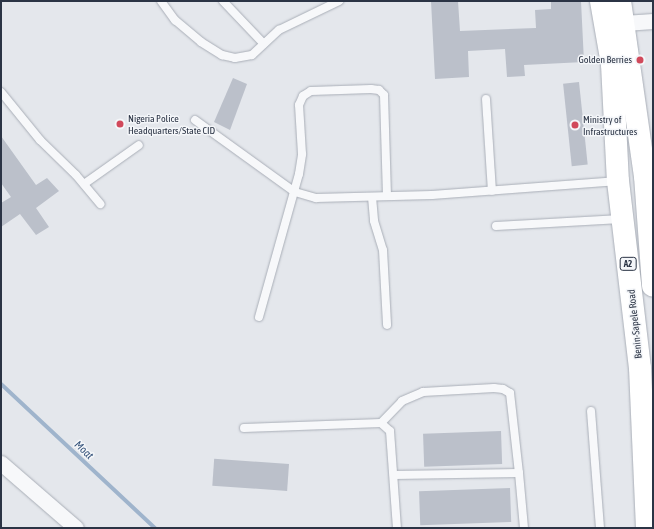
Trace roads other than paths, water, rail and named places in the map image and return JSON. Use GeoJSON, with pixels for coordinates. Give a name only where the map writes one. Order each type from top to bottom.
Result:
{"type":"FeatureCollection","features":[{"type":"Feature","properties":{"kind":"highway","name":"Benin-Sapele Road"},"geometry":{"type":"LineString","coordinates":[[601,1],[612,64],[618,181],[640,368],[647,528]]}},
{"type":"Feature","properties":{"kind":"highway","name":"A2"},"geometry":{"type":"LineString","coordinates":[[620,1],[645,176],[651,240],[653,286]]}},
{"type":"Feature","properties":{"kind":"street"},"geometry":{"type":"LineString","coordinates":[[624,23],[653,21]]}},
{"type":"Feature","properties":{"kind":"street"},"geometry":{"type":"LineString","coordinates":[[1,463],[76,528]]}},
{"type":"Feature","properties":{"kind":"lane"},"geometry":{"type":"LineString","coordinates":[[162,1],[175,20],[201,42],[222,55],[244,58],[264,44],[279,30],[339,1]]}},
{"type":"Feature","properties":{"kind":"lane"},"geometry":{"type":"LineString","coordinates":[[223,1],[264,44]]}},
{"type":"Feature","properties":{"kind":"lane"},"geometry":{"type":"LineString","coordinates":[[259,317],[295,192],[302,154],[299,105],[304,96],[311,91],[371,89],[379,90],[384,95],[387,196]]}},
{"type":"Feature","properties":{"kind":"lane"},"geometry":{"type":"LineString","coordinates":[[1,92],[40,140],[84,184],[100,204]]}},
{"type":"Feature","properties":{"kind":"lane"},"geometry":{"type":"LineString","coordinates":[[486,99],[492,190]]}},
{"type":"Feature","properties":{"kind":"lane"},"geometry":{"type":"LineString","coordinates":[[195,120],[295,192],[316,198],[387,196],[618,181]]}},
{"type":"Feature","properties":{"kind":"lane"},"geometry":{"type":"LineString","coordinates":[[84,184],[139,145]]}},
{"type":"Feature","properties":{"kind":"lane"},"geometry":{"type":"LineString","coordinates":[[372,196],[374,221],[383,250],[387,325]]}},
{"type":"Feature","properties":{"kind":"lane"},"geometry":{"type":"LineString","coordinates":[[496,226],[623,219]]}},
{"type":"Feature","properties":{"kind":"lane"},"geometry":{"type":"LineString","coordinates":[[380,423],[402,401],[423,392],[503,389],[510,393],[524,528]]}},
{"type":"Feature","properties":{"kind":"lane"},"geometry":{"type":"LineString","coordinates":[[591,411],[600,528]]}},
{"type":"Feature","properties":{"kind":"lane"},"geometry":{"type":"LineString","coordinates":[[244,428],[380,423],[390,431],[397,528]]}},
{"type":"Feature","properties":{"kind":"lane"},"geometry":{"type":"LineString","coordinates":[[394,475],[519,473]]}},
{"type":"Feature","properties":{"kind":"waterway","name":"Moat"},"geometry":{"type":"LineString","coordinates":[[1,384],[155,528]]}},
{"type":"Feature","properties":{"kind":"place","name":"Golden Berries"},"geometry":{"type":"Point","coordinates":[640,60]}},
{"type":"Feature","properties":{"kind":"place","name":"Nigeria Police Headquarters/State CID"},"geometry":{"type":"Point","coordinates":[120,124]}},
{"type":"Feature","properties":{"kind":"place","name":"Ministry of Infrastructures"},"geometry":{"type":"Point","coordinates":[575,125]}}]}
